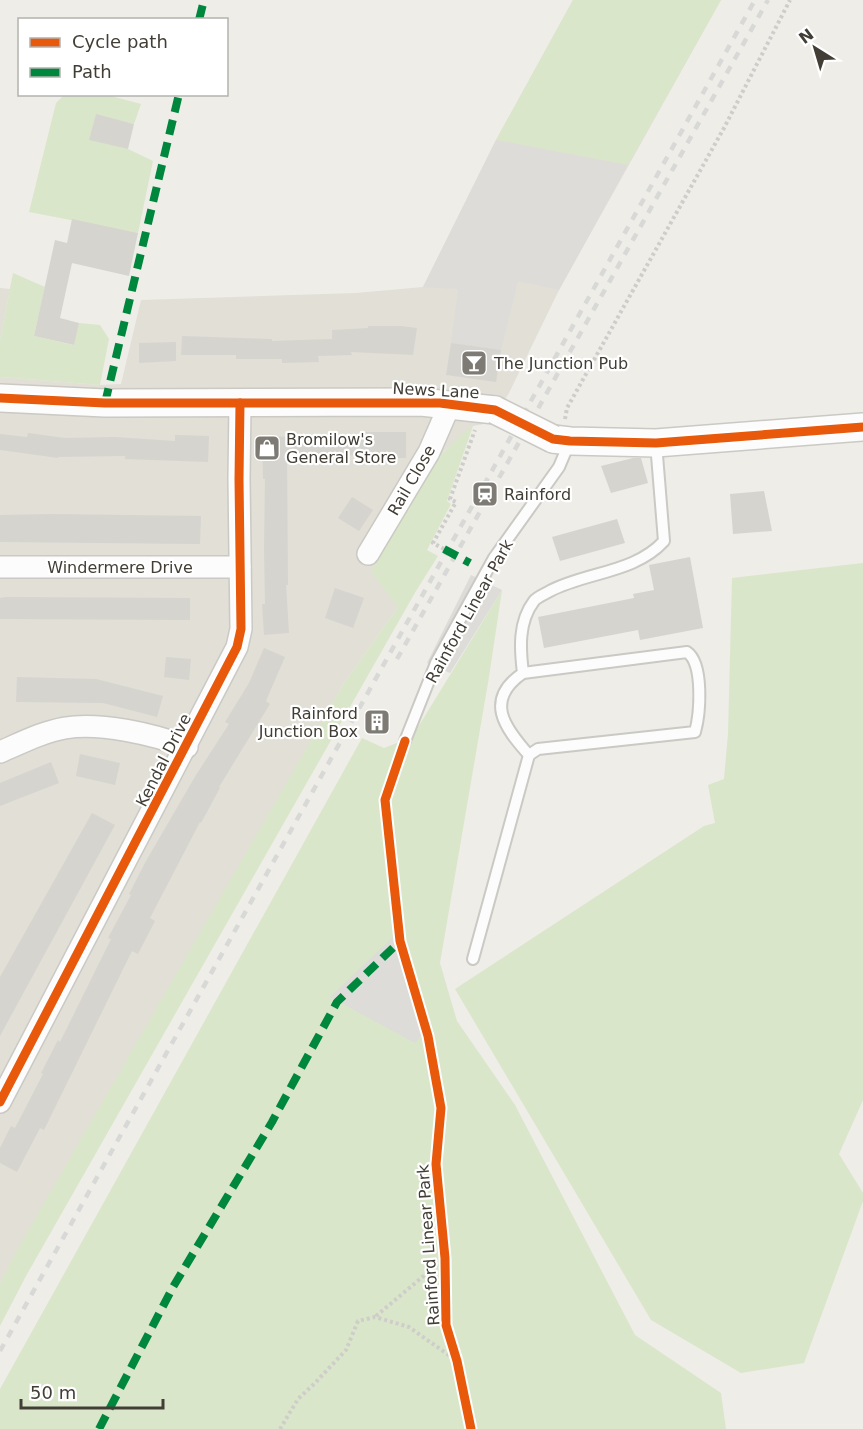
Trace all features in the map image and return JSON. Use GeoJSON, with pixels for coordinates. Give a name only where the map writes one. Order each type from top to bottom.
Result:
{"type":"FeatureCollection","features":[{"type":"Feature","properties":{"kind":"street","name":"News Lane"},"geometry":{"type":"LineString","coordinates":[[0,398],[105,403],[421,402],[450,404],[490,409],[562,440],[656,443],[863,428]]}},
{"type":"Feature","properties":{"kind":"street","name":"Kendal Drive"},"geometry":{"type":"LineString","coordinates":[[0,1102],[187,747],[237,647],[241,629],[238,479],[240,403]]}},
{"type":"Feature","properties":{"kind":"street","name":"Rail Close"},"geometry":{"type":"LineString","coordinates":[[369,554],[429,452],[450,404]]}},
{"type":"Feature","properties":{"kind":"street","name":"Windermere Drive"},"geometry":{"type":"LineString","coordinates":[[0,567],[240,567]]}},
{"type":"Feature","properties":{"kind":"street"},"geometry":{"type":"LineString","coordinates":[[0,752],[46,732],[79,726],[95,726],[137,734],[187,747]]}},
{"type":"Feature","properties":{"kind":"lane","name":"Rainford Linear Park"},"geometry":{"type":"LineString","coordinates":[[405,741],[441,654],[494,558],[559,467],[562,440]]}},
{"type":"Feature","properties":{"kind":"lane"},"geometry":{"type":"LineString","coordinates":[[523,673],[520,651],[522,628],[535,600],[562,585],[620,567],[655,551],[664,541],[656,443]]}},
{"type":"Feature","properties":{"kind":"lane"},"geometry":{"type":"LineString","coordinates":[[473,959],[529,754],[538,749],[695,732],[699,720],[699,686],[695,660],[687,652],[523,673],[510,682],[501,701],[503,723],[529,754]]}},
{"type":"Feature","properties":{"kind":"path"},"geometry":{"type":"LineString","coordinates":[[567,408],[724,128],[790,0]]}},
{"type":"Feature","properties":{"kind":"path"},"geometry":{"type":"LineString","coordinates":[[444,549],[433,543],[456,502],[450,499],[476,428],[490,409]]}},
{"type":"Feature","properties":{"kind":"path"},"geometry":{"type":"LineString","coordinates":[[280,1429],[298,1399],[346,1350],[358,1321],[375,1317],[445,1258]]}},
{"type":"Feature","properties":{"kind":"path"},"geometry":{"type":"LineString","coordinates":[[375,1317],[409,1327],[457,1361]]}},
{"type":"Feature","properties":{"kind":"shaded area"},"geometry":{"type":"Polygon","coordinates":[[[573,0],[721,0],[559,290],[509,393],[490,423],[473,426],[444,451],[398,607],[344,683],[0,1283],[0,377],[100,385],[121,384],[141,300],[356,293],[423,287],[496,140],[573,0]]]}},
{"type":"Feature","properties":{"kind":"shaded area"},"geometry":{"type":"Polygon","coordinates":[[[496,140],[628,165],[559,290],[518,281],[501,350],[451,343],[458,289],[423,287],[496,140]]]}},
{"type":"Feature","properties":{"kind":"shaded area"},"geometry":{"type":"Polygon","coordinates":[[[0,288],[10,289],[0,340],[0,288]]]}},
{"type":"Feature","properties":{"kind":"shaded area"},"geometry":{"type":"Polygon","coordinates":[[[471,575],[502,590],[450,673],[427,663],[471,575]]]}},
{"type":"Feature","properties":{"kind":"shaded area"},"geometry":{"type":"Polygon","coordinates":[[[393,937],[424,1032],[415,1043],[330,997],[393,937]]]}},
{"type":"Feature","properties":{"kind":"green space"},"geometry":{"type":"Polygon","coordinates":[[[573,0],[721,0],[628,165],[496,140],[573,0]]]}},
{"type":"Feature","properties":{"kind":"green space"},"geometry":{"type":"Polygon","coordinates":[[[63,96],[111,96],[141,104],[134,124],[96,115],[90,139],[128,149],[153,161],[138,233],[29,212],[56,103],[63,96]]]}},
{"type":"Feature","properties":{"kind":"green space"},"geometry":{"type":"Polygon","coordinates":[[[13,273],[45,287],[34,336],[73,345],[79,323],[100,325],[109,339],[100,385],[0,377],[0,340],[13,273]]]}},
{"type":"Feature","properties":{"kind":"green space"},"geometry":{"type":"Polygon","coordinates":[[[473,426],[447,501],[451,504],[427,550],[438,556],[26,1276],[0,1326],[0,1283],[17,1250],[344,683],[398,607],[371,572],[426,474],[455,440],[473,426]]]}},
{"type":"Feature","properties":{"kind":"green space"},"geometry":{"type":"Polygon","coordinates":[[[863,563],[863,1100],[839,1154],[863,1193],[863,1201],[804,1363],[741,1373],[651,1320],[455,989],[704,826],[715,823],[708,785],[724,779],[728,734],[732,578],[863,563]]]}},
{"type":"Feature","properties":{"kind":"green space"},"geometry":{"type":"Polygon","coordinates":[[[502,590],[440,963],[457,1021],[515,1105],[635,1335],[721,1393],[726,1429],[0,1429],[0,1389],[362,738],[384,748],[412,737],[502,590]]]}},
{"type":"Feature","properties":{"kind":"building"},"geometry":{"type":"Polygon","coordinates":[[[96,114],[134,124],[128,149],[89,140],[96,114]]]}},
{"type":"Feature","properties":{"kind":"building"},"geometry":{"type":"Polygon","coordinates":[[[72,219],[138,233],[129,276],[72,263],[60,318],[79,323],[74,345],[34,336],[55,240],[67,243],[72,219]]]}},
{"type":"Feature","properties":{"kind":"building"},"geometry":{"type":"Polygon","coordinates":[[[368,326],[417,328],[413,355],[351,352],[352,355],[318,356],[319,362],[282,363],[282,359],[236,359],[236,355],[181,355],[182,336],[272,339],[272,341],[332,339],[332,330],[368,328],[368,326]]]}},
{"type":"Feature","properties":{"kind":"building"},"geometry":{"type":"Polygon","coordinates":[[[176,342],[176,361],[139,363],[139,343],[176,342]]]}},
{"type":"Feature","properties":{"kind":"building","name":"The Junction Pub"},"geometry":{"type":"Polygon","coordinates":[[[451,343],[501,350],[496,382],[446,375],[451,343]]]}},
{"type":"Feature","properties":{"kind":"building"},"geometry":{"type":"Polygon","coordinates":[[[363,432],[406,432],[406,458],[363,458],[363,455],[287,457],[288,585],[286,585],[289,633],[264,635],[262,604],[265,604],[265,479],[263,479],[262,437],[363,435],[363,432]]]}},
{"type":"Feature","properties":{"kind":"building"},"geometry":{"type":"Polygon","coordinates":[[[28,433],[65,438],[115,437],[175,441],[175,435],[209,436],[208,462],[125,459],[125,456],[58,458],[0,450],[0,434],[27,437],[28,433]]]}},
{"type":"Feature","properties":{"kind":"building"},"geometry":{"type":"Polygon","coordinates":[[[641,458],[648,483],[611,493],[601,466],[641,458]]]}},
{"type":"Feature","properties":{"kind":"building"},"geometry":{"type":"Polygon","coordinates":[[[764,491],[772,531],[733,534],[730,494],[764,491]]]}},
{"type":"Feature","properties":{"kind":"building"},"geometry":{"type":"Polygon","coordinates":[[[352,497],[373,510],[359,531],[338,518],[352,497]]]}},
{"type":"Feature","properties":{"kind":"building"},"geometry":{"type":"Polygon","coordinates":[[[0,515],[201,516],[200,544],[0,542],[0,515]]]}},
{"type":"Feature","properties":{"kind":"building"},"geometry":{"type":"Polygon","coordinates":[[[617,519],[625,543],[560,561],[552,537],[617,519]]]}},
{"type":"Feature","properties":{"kind":"building"},"geometry":{"type":"Polygon","coordinates":[[[690,557],[703,628],[640,640],[638,630],[544,648],[538,617],[634,598],[633,594],[654,590],[649,565],[690,557]]]}},
{"type":"Feature","properties":{"kind":"building"},"geometry":{"type":"Polygon","coordinates":[[[335,588],[364,598],[353,628],[325,618],[335,588]]]}},
{"type":"Feature","properties":{"kind":"building"},"geometry":{"type":"Polygon","coordinates":[[[0,598],[190,598],[190,620],[0,619],[0,598]]]}},
{"type":"Feature","properties":{"kind":"building"},"geometry":{"type":"Polygon","coordinates":[[[264,648],[285,657],[266,701],[270,704],[200,822],[150,918],[155,921],[138,954],[132,951],[44,1130],[40,1128],[17,1172],[0,1163],[0,1148],[11,1126],[15,1128],[58,1040],[60,1042],[111,939],[108,938],[146,861],[229,724],[225,722],[249,683],[264,648]]]}},
{"type":"Feature","properties":{"kind":"building"},"geometry":{"type":"Polygon","coordinates":[[[166,657],[191,659],[189,680],[164,677],[166,657]]]}},
{"type":"Feature","properties":{"kind":"building"},"geometry":{"type":"Polygon","coordinates":[[[17,677],[96,679],[163,696],[157,717],[103,703],[16,702],[17,677]]]}},
{"type":"Feature","properties":{"kind":"building"},"geometry":{"type":"Polygon","coordinates":[[[80,754],[120,763],[115,785],[76,776],[80,754]]]}},
{"type":"Feature","properties":{"kind":"building"},"geometry":{"type":"Polygon","coordinates":[[[51,762],[59,783],[0,806],[0,783],[51,762]]]}},
{"type":"Feature","properties":{"kind":"building"},"geometry":{"type":"Polygon","coordinates":[[[92,813],[115,825],[0,1036],[0,977],[92,813]]]}},
{"type":"Feature","properties":{"kind":"railway"},"geometry":{"type":"LineString","coordinates":[[0,1351],[755,0]]}},
{"type":"Feature","properties":{"kind":"railway"},"geometry":{"type":"LineString","coordinates":[[397,659],[768,0]]}},
{"type":"Feature","properties":{"kind":"marked path"},"geometry":{"type":"LineString","coordinates":[[200,18],[204,0]]}},
{"type":"Feature","properties":{"kind":"marked path"},"geometry":{"type":"LineString","coordinates":[[105,403],[179,96]]}},
{"type":"Feature","properties":{"kind":"marked path"},"geometry":{"type":"LineString","coordinates":[[444,549],[470,563]]}},
{"type":"Feature","properties":{"kind":"marked path"},"geometry":{"type":"LineString","coordinates":[[99,1429],[173,1287],[272,1122],[337,1002],[400,941]]}},
{"type":"Feature","properties":{"kind":"cycle path"},"geometry":{"type":"LineString","coordinates":[[0,398],[105,403],[440,403],[495,410],[553,439],[570,441],[656,443],[863,427]]}},
{"type":"Feature","properties":{"kind":"cycle path"},"geometry":{"type":"LineString","coordinates":[[0,1102],[237,647],[241,629],[240,403]]}},
{"type":"Feature","properties":{"kind":"cycle path"},"geometry":{"type":"LineString","coordinates":[[405,741],[385,800],[400,941],[428,1036],[441,1108],[436,1164],[445,1258],[446,1325],[457,1361],[471,1429]]}},
{"type":"Feature","properties":{"kind":"place","name":"The Junction Pub"},"geometry":{"type":"Point","coordinates":[474,363]}},
{"type":"Feature","properties":{"kind":"place","name":"Bromilow's General Store"},"geometry":{"type":"Point","coordinates":[267,448]}},
{"type":"Feature","properties":{"kind":"place","name":"Rainford"},"geometry":{"type":"Point","coordinates":[485,494]}},
{"type":"Feature","properties":{"kind":"place","name":"Rainford Junction Box"},"geometry":{"type":"Point","coordinates":[377,722]}}]}
